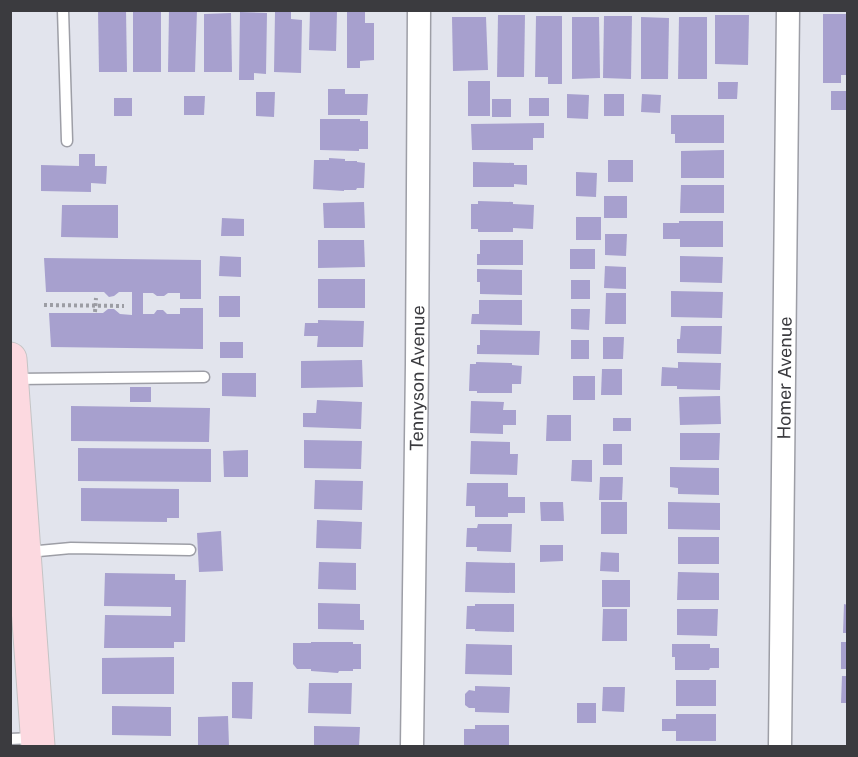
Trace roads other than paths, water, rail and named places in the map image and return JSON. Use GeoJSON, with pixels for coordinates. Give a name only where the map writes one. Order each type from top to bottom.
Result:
{"type":"FeatureCollection","features":[{"type":"Feature","properties":{"kind":"main road"},"geometry":{"type":"LineString","coordinates":[[11,369],[13,435],[24,553],[21,650],[29,741]]}},
{"type":"Feature","properties":{"kind":"street","name":"Tennyson Avenue"},"geometry":{"type":"LineString","coordinates":[[412,747],[417,364],[418,10]]}},
{"type":"Feature","properties":{"kind":"street","name":"Homer Avenue"},"geometry":{"type":"LineString","coordinates":[[780,747],[788,10]]}},
{"type":"Feature","properties":{"kind":"lane"},"geometry":{"type":"LineString","coordinates":[[63,10],[67,141]]}},
{"type":"Feature","properties":{"kind":"lane"},"geometry":{"type":"LineString","coordinates":[[11,369],[204,377]]}},
{"type":"Feature","properties":{"kind":"lane"},"geometry":{"type":"LineString","coordinates":[[24,553],[71,548],[189,550]]}}]}
